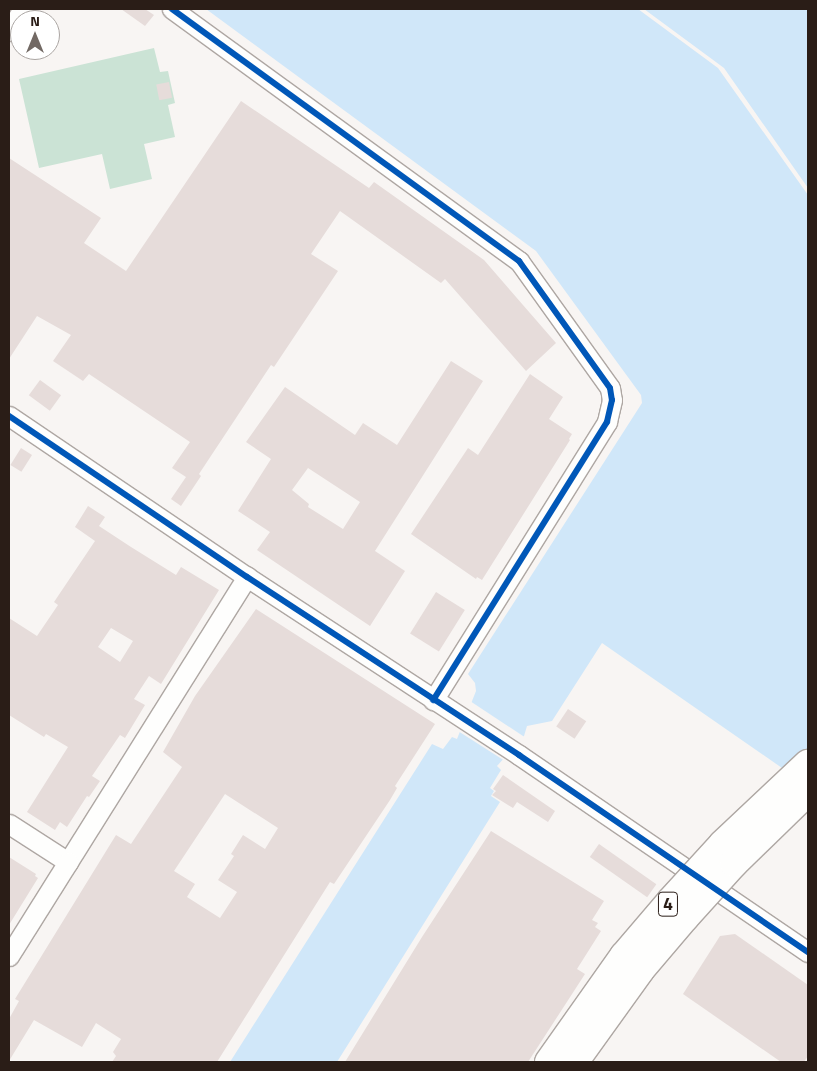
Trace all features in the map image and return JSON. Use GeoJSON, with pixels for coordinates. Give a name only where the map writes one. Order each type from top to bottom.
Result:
{"type":"FeatureCollection","features":[{"type":"Feature","properties":{"kind":"highway","name":"4"},"geometry":{"type":"LineString","coordinates":[[549,1062],[624,956],[671,901],[723,844],[808,764]]}},
{"type":"Feature","properties":{"kind":"highway","name":"4"},"geometry":{"type":"LineString","coordinates":[[574,1062],[640,970],[685,917],[734,863],[808,791]]}},
{"type":"Feature","properties":{"kind":"street"},"geometry":{"type":"LineString","coordinates":[[9,32],[23,9]]}},
{"type":"Feature","properties":{"kind":"street"},"geometry":{"type":"LineString","coordinates":[[172,9],[519,261],[610,388],[612,400],[607,422],[433,700]]}},
{"type":"Feature","properties":{"kind":"street"},"geometry":{"type":"LineString","coordinates":[[9,416],[247,577],[519,755],[808,952]]}},
{"type":"Feature","properties":{"kind":"street"},"geometry":{"type":"LineString","coordinates":[[9,956],[247,577]]}},
{"type":"Feature","properties":{"kind":"street"},"geometry":{"type":"LineString","coordinates":[[9,824],[68,862]]}},
{"type":"Feature","properties":{"kind":"green space"},"geometry":{"type":"Polygon","coordinates":[[[154,48],[160,72],[168,71],[175,103],[168,105],[175,137],[144,144],[152,179],[110,189],[102,154],[39,168],[19,79],[154,48]]]}},
{"type":"Feature","properties":{"kind":"water"},"geometry":{"type":"Polygon","coordinates":[[[206,9],[808,9],[808,786],[602,643],[552,721],[527,726],[524,736],[497,766],[501,770],[490,788],[494,791],[491,796],[500,802],[337,1062],[230,1062],[432,744],[443,749],[452,737],[457,739],[476,691],[475,683],[468,674],[642,403],[641,395],[536,251],[206,9]]]}},
{"type":"Feature","properties":{"kind":"pier"},"geometry":{"type":"Polygon","coordinates":[[[638,9],[644,9],[724,68],[808,188],[808,195],[718,68],[638,9]]]}},
{"type":"Feature","properties":{"kind":"pier"},"geometry":{"type":"Polygon","coordinates":[[[470,701],[526,738],[505,761],[458,731],[470,701]]]}},
{"type":"Feature","properties":{"kind":"building"},"geometry":{"type":"Polygon","coordinates":[[[121,9],[145,9],[154,15],[145,26],[121,9]]]}},
{"type":"Feature","properties":{"kind":"building"},"geometry":{"type":"Polygon","coordinates":[[[169,82],[172,98],[159,100],[156,84],[169,82]]]}},
{"type":"Feature","properties":{"kind":"building"},"geometry":{"type":"Polygon","coordinates":[[[241,101],[369,188],[374,182],[484,260],[556,343],[526,371],[445,279],[441,283],[340,211],[311,254],[338,271],[274,367],[271,365],[199,474],[201,476],[181,506],[171,499],[186,477],[172,468],[190,442],[89,374],[83,381],[53,361],[71,335],[37,316],[9,359],[9,158],[101,218],[84,243],[126,271],[241,101]]]}},
{"type":"Feature","properties":{"kind":"building"},"geometry":{"type":"Polygon","coordinates":[[[451,361],[483,381],[375,551],[405,571],[370,626],[257,550],[270,532],[238,511],[271,459],[246,442],[285,387],[355,435],[363,423],[397,445],[451,361]],[[308,468],[292,490],[309,504],[308,507],[343,529],[360,502],[308,468]]]}},
{"type":"Feature","properties":{"kind":"building"},"geometry":{"type":"Polygon","coordinates":[[[530,374],[563,397],[549,419],[572,434],[482,580],[477,577],[476,579],[411,534],[468,448],[478,455],[530,374]]]}},
{"type":"Feature","properties":{"kind":"building"},"geometry":{"type":"Polygon","coordinates":[[[40,380],[61,395],[50,411],[29,395],[40,380]]]}},
{"type":"Feature","properties":{"kind":"building"},"geometry":{"type":"Polygon","coordinates":[[[21,448],[32,455],[21,472],[10,465],[21,448]]]}},
{"type":"Feature","properties":{"kind":"building"},"geometry":{"type":"Polygon","coordinates":[[[88,506],[105,517],[99,526],[131,547],[176,575],[181,567],[219,590],[161,684],[149,676],[134,699],[145,705],[125,738],[120,735],[92,776],[100,781],[89,797],[87,796],[67,827],[60,822],[55,830],[27,812],[68,747],[46,734],[44,737],[9,715],[9,618],[37,636],[58,605],[54,602],[95,541],[75,527],[88,506]],[[111,628],[98,647],[120,662],[133,641],[111,628]]]}},
{"type":"Feature","properties":{"kind":"building"},"geometry":{"type":"Polygon","coordinates":[[[436,592],[465,610],[439,652],[410,634],[436,592]]]}},
{"type":"Feature","properties":{"kind":"building"},"geometry":{"type":"Polygon","coordinates":[[[256,609],[435,724],[395,786],[397,788],[390,800],[334,884],[330,882],[217,1062],[112,1062],[116,1056],[113,1052],[121,1039],[96,1023],[82,1047],[34,1020],[9,1061],[9,1019],[19,1001],[15,999],[116,835],[131,844],[182,767],[163,752],[195,696],[256,609]],[[225,794],[174,871],[195,884],[187,897],[220,918],[237,892],[218,880],[234,856],[231,854],[243,835],[265,849],[278,828],[225,794]]]}},
{"type":"Feature","properties":{"kind":"building"},"geometry":{"type":"Polygon","coordinates":[[[568,709],[586,721],[574,739],[556,726],[568,709]]]}},
{"type":"Feature","properties":{"kind":"building"},"geometry":{"type":"Polygon","coordinates":[[[503,775],[555,811],[548,822],[517,802],[513,808],[492,795],[496,791],[493,789],[503,775]]]}},
{"type":"Feature","properties":{"kind":"building"},"geometry":{"type":"Polygon","coordinates":[[[491,831],[604,901],[592,920],[598,923],[595,927],[601,931],[577,969],[585,974],[528,1062],[345,1062],[422,937],[491,831]]]}},
{"type":"Feature","properties":{"kind":"building"},"geometry":{"type":"Polygon","coordinates":[[[599,844],[656,884],[647,897],[590,857],[599,844]]]}},
{"type":"Feature","properties":{"kind":"building"},"geometry":{"type":"Polygon","coordinates":[[[9,857],[36,874],[35,876],[38,878],[9,925],[9,857]]]}},
{"type":"Feature","properties":{"kind":"building"},"geometry":{"type":"Polygon","coordinates":[[[735,934],[808,985],[808,1056],[804,1062],[781,1062],[683,994],[720,936],[735,934]]]}},
{"type":"Feature","properties":{"kind":"cycle path"},"geometry":{"type":"LineString","coordinates":[[172,9],[519,261],[610,388],[612,400],[607,422],[433,700]]}},
{"type":"Feature","properties":{"kind":"cycle path"},"geometry":{"type":"LineString","coordinates":[[9,416],[247,577],[519,755],[808,952]]}}]}
